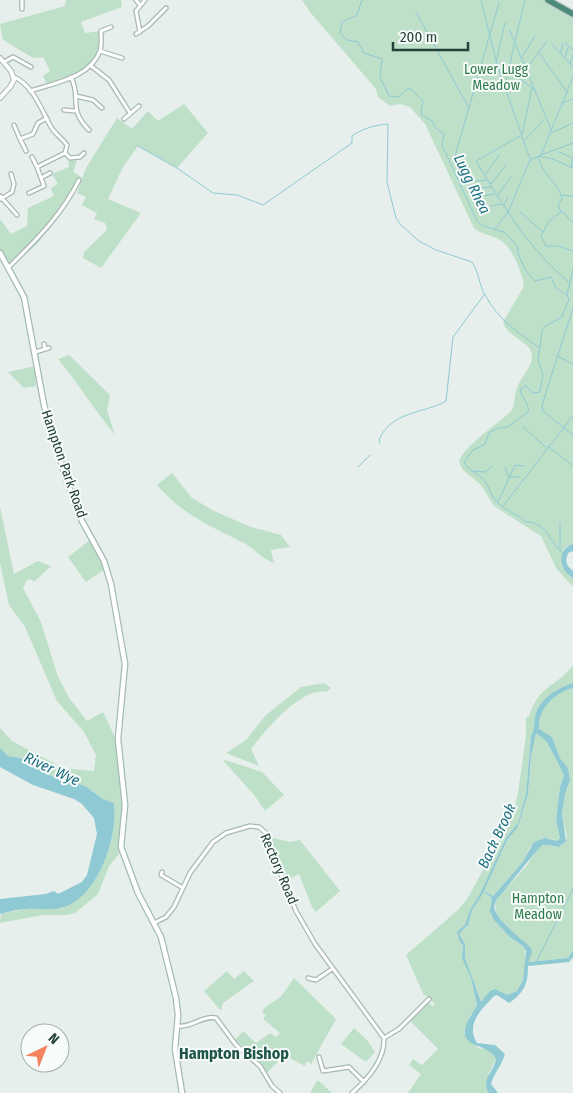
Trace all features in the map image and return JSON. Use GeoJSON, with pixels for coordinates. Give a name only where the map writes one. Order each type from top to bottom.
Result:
{"type":"FeatureCollection","features":[{"type":"Feature","properties":{"kind":"highway"},"geometry":{"type":"LineString","coordinates":[[548,0],[573,14]]}},
{"type":"Feature","properties":{"kind":"main road","name":"Hampton Park Road"},"geometry":{"type":"LineString","coordinates":[[0,253],[24,297],[44,405],[64,472],[82,521],[110,576],[124,652],[125,676],[118,739],[125,805],[121,847],[138,893],[154,923],[163,946],[176,998],[178,1026],[175,1048],[182,1093]]}},
{"type":"Feature","properties":{"kind":"street"},"geometry":{"type":"LineString","coordinates":[[22,0],[22,9]]}},
{"type":"Feature","properties":{"kind":"street"},"geometry":{"type":"LineString","coordinates":[[136,0],[140,5]]}},
{"type":"Feature","properties":{"kind":"street"},"geometry":{"type":"LineString","coordinates":[[145,0],[140,5],[136,14],[138,33],[165,10]]}},
{"type":"Feature","properties":{"kind":"street"},"geometry":{"type":"LineString","coordinates":[[30,92],[71,77],[91,66],[100,51],[101,31],[110,27]]}},
{"type":"Feature","properties":{"kind":"street"},"geometry":{"type":"LineString","coordinates":[[100,51],[122,58]]}},
{"type":"Feature","properties":{"kind":"street"},"geometry":{"type":"LineString","coordinates":[[4,62],[13,57],[31,67]]}},
{"type":"Feature","properties":{"kind":"street"},"geometry":{"type":"LineString","coordinates":[[0,58],[13,80],[23,85],[30,92],[54,131],[67,145],[65,153],[37,167]]}},
{"type":"Feature","properties":{"kind":"street"},"geometry":{"type":"LineString","coordinates":[[91,66],[109,80],[130,113]]}},
{"type":"Feature","properties":{"kind":"street"},"geometry":{"type":"LineString","coordinates":[[71,77],[75,85],[75,110],[81,122],[89,130]]}},
{"type":"Feature","properties":{"kind":"street"},"geometry":{"type":"LineString","coordinates":[[0,98],[13,80]]}},
{"type":"Feature","properties":{"kind":"street"},"geometry":{"type":"LineString","coordinates":[[76,96],[94,100],[102,108]]}},
{"type":"Feature","properties":{"kind":"street"},"geometry":{"type":"LineString","coordinates":[[124,119],[139,106]]}},
{"type":"Feature","properties":{"kind":"street"},"geometry":{"type":"LineString","coordinates":[[64,110],[75,110]]}},
{"type":"Feature","properties":{"kind":"street"},"geometry":{"type":"LineString","coordinates":[[20,139],[34,134],[38,123],[47,118]]}},
{"type":"Feature","properties":{"kind":"street"},"geometry":{"type":"LineString","coordinates":[[14,125],[26,151]]}},
{"type":"Feature","properties":{"kind":"street"},"geometry":{"type":"LineString","coordinates":[[65,153],[70,158],[75,158],[84,152]]}},
{"type":"Feature","properties":{"kind":"street"},"geometry":{"type":"LineString","coordinates":[[29,192],[44,186],[32,157]]}},
{"type":"Feature","properties":{"kind":"street"},"geometry":{"type":"LineString","coordinates":[[41,178],[50,173]]}},
{"type":"Feature","properties":{"kind":"street"},"geometry":{"type":"LineString","coordinates":[[11,174],[14,184],[12,192],[1,197],[17,215]]}},
{"type":"Feature","properties":{"kind":"street"},"geometry":{"type":"LineString","coordinates":[[9,267],[41,237],[79,180]]}},
{"type":"Feature","properties":{"kind":"street"},"geometry":{"type":"LineString","coordinates":[[35,352],[47,349],[44,344]]}},
{"type":"Feature","properties":{"kind":"street","name":"Rectory Road"},"geometry":{"type":"LineString","coordinates":[[154,923],[169,914],[190,873],[213,842],[226,833],[250,826],[259,827],[266,833],[296,911],[315,944],[384,1038]]}},
{"type":"Feature","properties":{"kind":"street"},"geometry":{"type":"LineString","coordinates":[[161,875],[183,888]]}},
{"type":"Feature","properties":{"kind":"street"},"geometry":{"type":"LineString","coordinates":[[308,978],[316,980],[332,968]]}},
{"type":"Feature","properties":{"kind":"street"},"geometry":{"type":"LineString","coordinates":[[352,1093],[364,1082],[379,1060],[384,1038],[399,1029],[429,999]]}},
{"type":"Feature","properties":{"kind":"street"},"geometry":{"type":"LineString","coordinates":[[178,1026],[186,1026],[207,1018],[216,1018],[236,1045],[260,1066],[272,1086],[280,1093]]}},
{"type":"Feature","properties":{"kind":"street"},"geometry":{"type":"LineString","coordinates":[[320,1057],[323,1071],[349,1067],[364,1082]]}},
{"type":"Feature","properties":{"kind":"green space"},"geometry":{"type":"Polygon","coordinates":[[[66,0],[121,0],[122,7],[81,22],[85,33],[101,31],[97,54],[86,68],[69,78],[48,86],[43,76],[50,71],[43,57],[33,58],[3,40],[0,24],[65,6],[66,0]]]}},
{"type":"Feature","properties":{"kind":"green space","name":"Lower Lugg Meadow"},"geometry":{"type":"Polygon","coordinates":[[[302,0],[545,0],[573,16],[573,544],[567,546],[562,552],[569,576],[573,578],[573,587],[556,568],[541,536],[494,506],[481,485],[463,470],[459,462],[474,442],[512,410],[518,385],[531,361],[532,355],[530,350],[509,332],[503,322],[524,286],[516,260],[504,243],[474,228],[425,124],[410,107],[400,104],[390,106],[378,97],[376,89],[310,12],[302,0]]]}},
{"type":"Feature","properties":{"kind":"green space"},"geometry":{"type":"Polygon","coordinates":[[[184,104],[208,133],[177,168],[138,146],[123,167],[108,199],[141,213],[101,268],[83,258],[84,252],[107,230],[105,223],[94,219],[97,213],[82,205],[86,197],[77,193],[86,168],[117,118],[132,129],[148,111],[158,121],[184,104]]]}},
{"type":"Feature","properties":{"kind":"green space"},"geometry":{"type":"Polygon","coordinates":[[[68,156],[77,161],[73,172],[81,177],[73,194],[38,243],[12,266],[0,250],[0,219],[11,234],[27,226],[28,208],[54,196],[51,188],[58,184],[52,174],[69,167],[68,156]]]}},
{"type":"Feature","properties":{"kind":"green space"},"geometry":{"type":"Polygon","coordinates":[[[69,355],[110,395],[107,410],[115,435],[58,359],[69,355]]]}},
{"type":"Feature","properties":{"kind":"green space"},"geometry":{"type":"Polygon","coordinates":[[[35,366],[36,386],[24,388],[8,372],[35,366]]]}},
{"type":"Feature","properties":{"kind":"green space"},"geometry":{"type":"Polygon","coordinates":[[[172,473],[192,498],[214,511],[251,527],[281,535],[290,547],[271,550],[274,563],[244,543],[198,519],[177,504],[157,485],[172,473]]]}},
{"type":"Feature","properties":{"kind":"green space"},"geometry":{"type":"Polygon","coordinates":[[[0,507],[14,574],[38,561],[51,566],[34,582],[31,579],[27,580],[23,588],[41,622],[58,677],[70,699],[87,721],[103,712],[115,737],[124,804],[119,854],[109,866],[98,894],[75,913],[43,915],[0,923],[1,914],[24,909],[63,908],[109,847],[115,807],[114,803],[103,799],[85,786],[46,774],[21,758],[8,756],[0,749],[0,728],[12,741],[63,768],[94,771],[96,755],[84,732],[57,701],[25,627],[9,605],[0,563],[0,507]]]}},
{"type":"Feature","properties":{"kind":"green space"},"geometry":{"type":"Polygon","coordinates":[[[90,540],[105,569],[86,582],[68,557],[90,540]]]}},
{"type":"Feature","properties":{"kind":"green space"},"geometry":{"type":"Polygon","coordinates":[[[573,666],[573,683],[556,690],[539,708],[536,715],[535,729],[531,736],[526,794],[518,823],[506,838],[480,894],[470,910],[465,926],[459,930],[457,936],[463,945],[462,954],[471,978],[477,1006],[470,1016],[464,1032],[478,1048],[490,1050],[496,1059],[489,1073],[489,1093],[408,1093],[421,1074],[409,1065],[413,1059],[422,1065],[438,1049],[410,1021],[428,1002],[432,1006],[435,1004],[426,995],[424,996],[406,955],[459,909],[469,896],[513,814],[518,793],[526,735],[526,717],[529,717],[537,699],[542,693],[573,666]]]}},
{"type":"Feature","properties":{"kind":"green space"},"geometry":{"type":"Polygon","coordinates":[[[324,683],[331,688],[326,692],[316,692],[306,696],[295,703],[274,722],[251,749],[259,766],[226,753],[246,740],[265,716],[301,687],[324,683]]]}},
{"type":"Feature","properties":{"kind":"green space","name":"Hampton Meadow"},"geometry":{"type":"Polygon","coordinates":[[[573,688],[573,950],[568,958],[528,962],[532,950],[502,922],[495,908],[496,900],[528,864],[537,848],[546,844],[554,847],[561,846],[567,838],[562,814],[565,794],[570,780],[568,768],[560,758],[552,737],[538,729],[541,715],[548,703],[560,693],[573,688]]]}},
{"type":"Feature","properties":{"kind":"green space"},"geometry":{"type":"Polygon","coordinates":[[[536,733],[547,742],[564,775],[560,787],[556,821],[560,838],[557,841],[551,839],[539,841],[531,846],[522,863],[493,896],[484,891],[507,840],[520,820],[528,794],[532,746],[536,733]]]}},
{"type":"Feature","properties":{"kind":"green space"},"geometry":{"type":"Polygon","coordinates":[[[222,759],[262,772],[284,795],[265,811],[255,796],[222,759]]]}},
{"type":"Feature","properties":{"kind":"green space"},"geometry":{"type":"Polygon","coordinates":[[[273,838],[290,842],[300,840],[340,891],[316,912],[312,907],[299,874],[287,880],[270,841],[273,838]]]}},
{"type":"Feature","properties":{"kind":"green space"},"geometry":{"type":"Polygon","coordinates":[[[484,892],[492,898],[491,908],[495,919],[524,947],[525,963],[524,976],[517,991],[507,995],[501,993],[481,1002],[465,958],[465,944],[459,934],[467,927],[472,909],[484,892]]]}},
{"type":"Feature","properties":{"kind":"green space"},"geometry":{"type":"Polygon","coordinates":[[[227,971],[234,979],[244,971],[254,981],[223,1003],[221,1011],[204,991],[227,971]]]}},
{"type":"Feature","properties":{"kind":"green space"},"geometry":{"type":"Polygon","coordinates":[[[294,978],[336,1019],[311,1064],[307,1061],[305,1066],[284,1055],[267,1073],[259,1061],[235,1040],[243,1031],[256,1043],[270,1033],[276,1037],[280,1033],[263,1019],[266,1015],[262,1012],[266,1006],[281,996],[294,978]]]}},
{"type":"Feature","properties":{"kind":"green space"},"geometry":{"type":"Polygon","coordinates":[[[354,1028],[367,1040],[375,1052],[366,1062],[341,1044],[354,1028]]]}},
{"type":"Feature","properties":{"kind":"green space"},"geometry":{"type":"Polygon","coordinates":[[[317,1081],[319,1081],[332,1093],[310,1093],[317,1081]]]}},
{"type":"Feature","properties":{"kind":"water"},"geometry":{"type":"Polygon","coordinates":[[[573,544],[573,551],[568,553],[566,561],[573,571],[573,578],[565,570],[561,560],[564,550],[573,544]]]}},
{"type":"Feature","properties":{"kind":"water"},"geometry":{"type":"Polygon","coordinates":[[[573,683],[573,688],[560,693],[548,703],[539,722],[539,729],[552,737],[560,758],[568,768],[570,780],[565,794],[562,814],[566,841],[559,847],[543,845],[496,900],[494,907],[496,914],[507,927],[532,950],[529,962],[568,958],[573,950],[573,957],[569,962],[528,966],[526,983],[518,996],[509,1003],[497,995],[494,996],[476,1017],[473,1029],[477,1043],[495,1045],[505,1054],[491,1084],[498,1093],[489,1093],[486,1084],[496,1059],[491,1053],[471,1043],[466,1038],[465,1031],[468,1021],[477,1006],[471,978],[462,958],[463,945],[459,940],[457,932],[465,925],[470,910],[480,894],[506,838],[518,823],[526,794],[531,736],[537,711],[550,695],[573,683]],[[536,733],[531,756],[528,794],[520,820],[517,828],[507,840],[484,891],[493,896],[522,863],[534,842],[545,838],[557,841],[560,838],[556,821],[560,787],[564,775],[547,742],[536,733]],[[484,892],[472,910],[468,925],[459,934],[465,944],[465,958],[481,1002],[490,991],[495,989],[507,995],[517,991],[523,980],[526,952],[524,947],[510,937],[494,920],[490,911],[492,898],[484,892]]]}},
{"type":"Feature","properties":{"kind":"water"},"geometry":{"type":"Polygon","coordinates":[[[0,748],[8,756],[21,758],[46,774],[85,786],[103,799],[114,803],[113,832],[103,864],[87,891],[76,901],[64,907],[23,909],[0,914],[0,899],[46,894],[54,891],[58,894],[82,882],[87,875],[97,834],[94,818],[82,804],[74,799],[33,785],[0,767],[0,748]]]}},
{"type":"Feature","properties":{"kind":"waterway","name":"Lugg Rhea"},"geometry":{"type":"LineString","coordinates":[[362,0],[357,15],[342,22],[340,33],[347,40],[358,42],[364,53],[382,59],[380,77],[389,96],[398,97],[407,89],[411,89],[423,101],[422,115],[432,121],[437,129],[444,134],[442,145],[477,221],[483,226],[504,232],[517,246],[519,256],[526,271],[535,281],[551,277],[556,288],[567,295],[569,299],[562,317],[544,327],[542,331],[538,360],[543,374],[540,392],[533,393],[526,386],[520,389],[528,406],[528,412],[508,427],[498,428],[489,433],[485,444],[472,451],[464,462],[484,480],[500,505],[526,522],[539,525],[563,553]]}},
{"type":"Feature","properties":{"kind":"waterway"},"geometry":{"type":"LineString","coordinates":[[481,0],[496,60]]}},
{"type":"Feature","properties":{"kind":"waterway"},"geometry":{"type":"LineString","coordinates":[[515,41],[525,0]]}},
{"type":"Feature","properties":{"kind":"waterway"},"geometry":{"type":"LineString","coordinates":[[453,163],[499,3]]}},
{"type":"Feature","properties":{"kind":"waterway"},"geometry":{"type":"LineString","coordinates":[[416,12],[469,108]]}},
{"type":"Feature","properties":{"kind":"waterway"},"geometry":{"type":"LineString","coordinates":[[505,23],[496,62],[521,133]]}},
{"type":"Feature","properties":{"kind":"waterway"},"geometry":{"type":"LineString","coordinates":[[510,31],[551,129]]}},
{"type":"Feature","properties":{"kind":"waterway"},"geometry":{"type":"LineString","coordinates":[[522,57],[535,36]]}},
{"type":"Feature","properties":{"kind":"waterway"},"geometry":{"type":"LineString","coordinates":[[527,68],[547,41]]}},
{"type":"Feature","properties":{"kind":"waterway"},"geometry":{"type":"LineString","coordinates":[[561,52],[563,43]]}},
{"type":"Feature","properties":{"kind":"waterway"},"geometry":{"type":"LineString","coordinates":[[565,43],[573,50]]}},
{"type":"Feature","properties":{"kind":"waterway"},"geometry":{"type":"LineString","coordinates":[[509,70],[514,44]]}},
{"type":"Feature","properties":{"kind":"waterway"},"geometry":{"type":"LineString","coordinates":[[552,44],[573,67]]}},
{"type":"Feature","properties":{"kind":"waterway"},"geometry":{"type":"LineString","coordinates":[[565,57],[568,48]]}},
{"type":"Feature","properties":{"kind":"waterway"},"geometry":{"type":"LineString","coordinates":[[540,54],[567,92]]}},
{"type":"Feature","properties":{"kind":"waterway"},"geometry":{"type":"LineString","coordinates":[[570,64],[573,55]]}},
{"type":"Feature","properties":{"kind":"waterway"},"geometry":{"type":"LineString","coordinates":[[498,63],[535,90]]}},
{"type":"Feature","properties":{"kind":"waterway"},"geometry":{"type":"LineString","coordinates":[[505,85],[508,72]]}},
{"type":"Feature","properties":{"kind":"waterway"},"geometry":{"type":"LineString","coordinates":[[495,229],[508,212],[530,160],[541,155],[573,77]]}},
{"type":"Feature","properties":{"kind":"waterway"},"geometry":{"type":"LineString","coordinates":[[532,88],[522,135],[476,161],[530,242],[570,283]]}},
{"type":"Feature","properties":{"kind":"waterway"},"geometry":{"type":"LineString","coordinates":[[562,103],[573,99]]}},
{"type":"Feature","properties":{"kind":"waterway"},"geometry":{"type":"LineString","coordinates":[[525,140],[543,121]]}},
{"type":"Feature","properties":{"kind":"waterway"},"geometry":{"type":"LineString","coordinates":[[551,133],[573,123]]}},
{"type":"Feature","properties":{"kind":"waterway"},"geometry":{"type":"LineString","coordinates":[[138,146],[177,168],[213,193],[237,195],[263,205],[352,143],[352,136],[368,128],[388,124],[387,182],[396,218],[419,241],[436,250],[472,262],[490,304],[508,324],[538,347]]}},
{"type":"Feature","properties":{"kind":"waterway"},"geometry":{"type":"LineString","coordinates":[[522,137],[530,159]]}},
{"type":"Feature","properties":{"kind":"waterway"},"geometry":{"type":"LineString","coordinates":[[541,155],[573,143]]}},
{"type":"Feature","properties":{"kind":"waterway"},"geometry":{"type":"LineString","coordinates":[[559,152],[573,158],[571,167]]}},
{"type":"Feature","properties":{"kind":"waterway"},"geometry":{"type":"LineString","coordinates":[[485,175],[499,155]]}},
{"type":"Feature","properties":{"kind":"waterway"},"geometry":{"type":"LineString","coordinates":[[561,212],[558,205],[562,198],[560,192],[542,168],[538,156],[553,159],[573,168]]}},
{"type":"Feature","properties":{"kind":"waterway"},"geometry":{"type":"LineString","coordinates":[[491,184],[506,165]]}},
{"type":"Feature","properties":{"kind":"waterway"},"geometry":{"type":"LineString","coordinates":[[498,195],[511,177]]}},
{"type":"Feature","properties":{"kind":"waterway"},"geometry":{"type":"LineString","coordinates":[[476,181],[487,180]]}},
{"type":"Feature","properties":{"kind":"waterway"},"geometry":{"type":"LineString","coordinates":[[480,188],[491,187]]}},
{"type":"Feature","properties":{"kind":"waterway"},"geometry":{"type":"LineString","coordinates":[[484,196],[495,194]]}},
{"type":"Feature","properties":{"kind":"waterway"},"geometry":{"type":"LineString","coordinates":[[562,195],[573,196]]}},
{"type":"Feature","properties":{"kind":"waterway"},"geometry":{"type":"LineString","coordinates":[[504,205],[508,197]]}},
{"type":"Feature","properties":{"kind":"waterway"},"geometry":{"type":"LineString","coordinates":[[491,206],[502,204]]}},
{"type":"Feature","properties":{"kind":"waterway"},"geometry":{"type":"LineString","coordinates":[[573,223],[562,211],[549,221],[541,236],[546,246],[558,246],[573,251]]}},
{"type":"Feature","properties":{"kind":"waterway"},"geometry":{"type":"LineString","coordinates":[[520,212],[543,232]]}},
{"type":"Feature","properties":{"kind":"waterway"},"geometry":{"type":"LineString","coordinates":[[567,294],[573,270]]}},
{"type":"Feature","properties":{"kind":"waterway"},"geometry":{"type":"LineString","coordinates":[[380,443],[379,440],[391,423],[408,414],[446,401],[453,337],[484,295]]}},
{"type":"Feature","properties":{"kind":"waterway"},"geometry":{"type":"LineString","coordinates":[[573,308],[542,405],[543,411],[573,435]]}},
{"type":"Feature","properties":{"kind":"waterway"},"geometry":{"type":"LineString","coordinates":[[557,356],[573,364]]}},
{"type":"Feature","properties":{"kind":"waterway"},"geometry":{"type":"LineString","coordinates":[[503,506],[573,416]]}},
{"type":"Feature","properties":{"kind":"waterway"},"geometry":{"type":"LineString","coordinates":[[523,427],[547,448]]}},
{"type":"Feature","properties":{"kind":"waterway"},"geometry":{"type":"LineString","coordinates":[[549,447],[572,465]]}},
{"type":"Feature","properties":{"kind":"waterway"},"geometry":{"type":"LineString","coordinates":[[358,467],[370,455]]}},
{"type":"Feature","properties":{"kind":"waterway"},"geometry":{"type":"LineString","coordinates":[[498,502],[515,465],[524,466]]}},
{"type":"Feature","properties":{"kind":"waterway"},"geometry":{"type":"LineString","coordinates":[[472,471],[485,472],[492,466]]}},
{"type":"Feature","properties":{"kind":"waterway"},"geometry":{"type":"LineString","coordinates":[[505,468],[509,477],[519,477]]}},
{"type":"Feature","properties":{"kind":"waterway"},"geometry":{"type":"LineString","coordinates":[[560,523],[560,550]]}},
{"type":"Feature","properties":{"kind":"waterway"},"geometry":{"type":"LineString","coordinates":[[536,962],[573,889]]}},
{"type":"Feature","properties":{"kind":"district","name":"Hampton Bishop"},"geometry":{"type":"Point","coordinates":[234,1053]}},
{"type":"Feature","properties":{"kind":"water label","name":"River Wye"},"geometry":{"type":"Point","coordinates":[52,769]}},
{"type":"Feature","properties":{"kind":"water label","name":"Back Brook"},"geometry":{"type":"Point","coordinates":[497,836]}}]}
